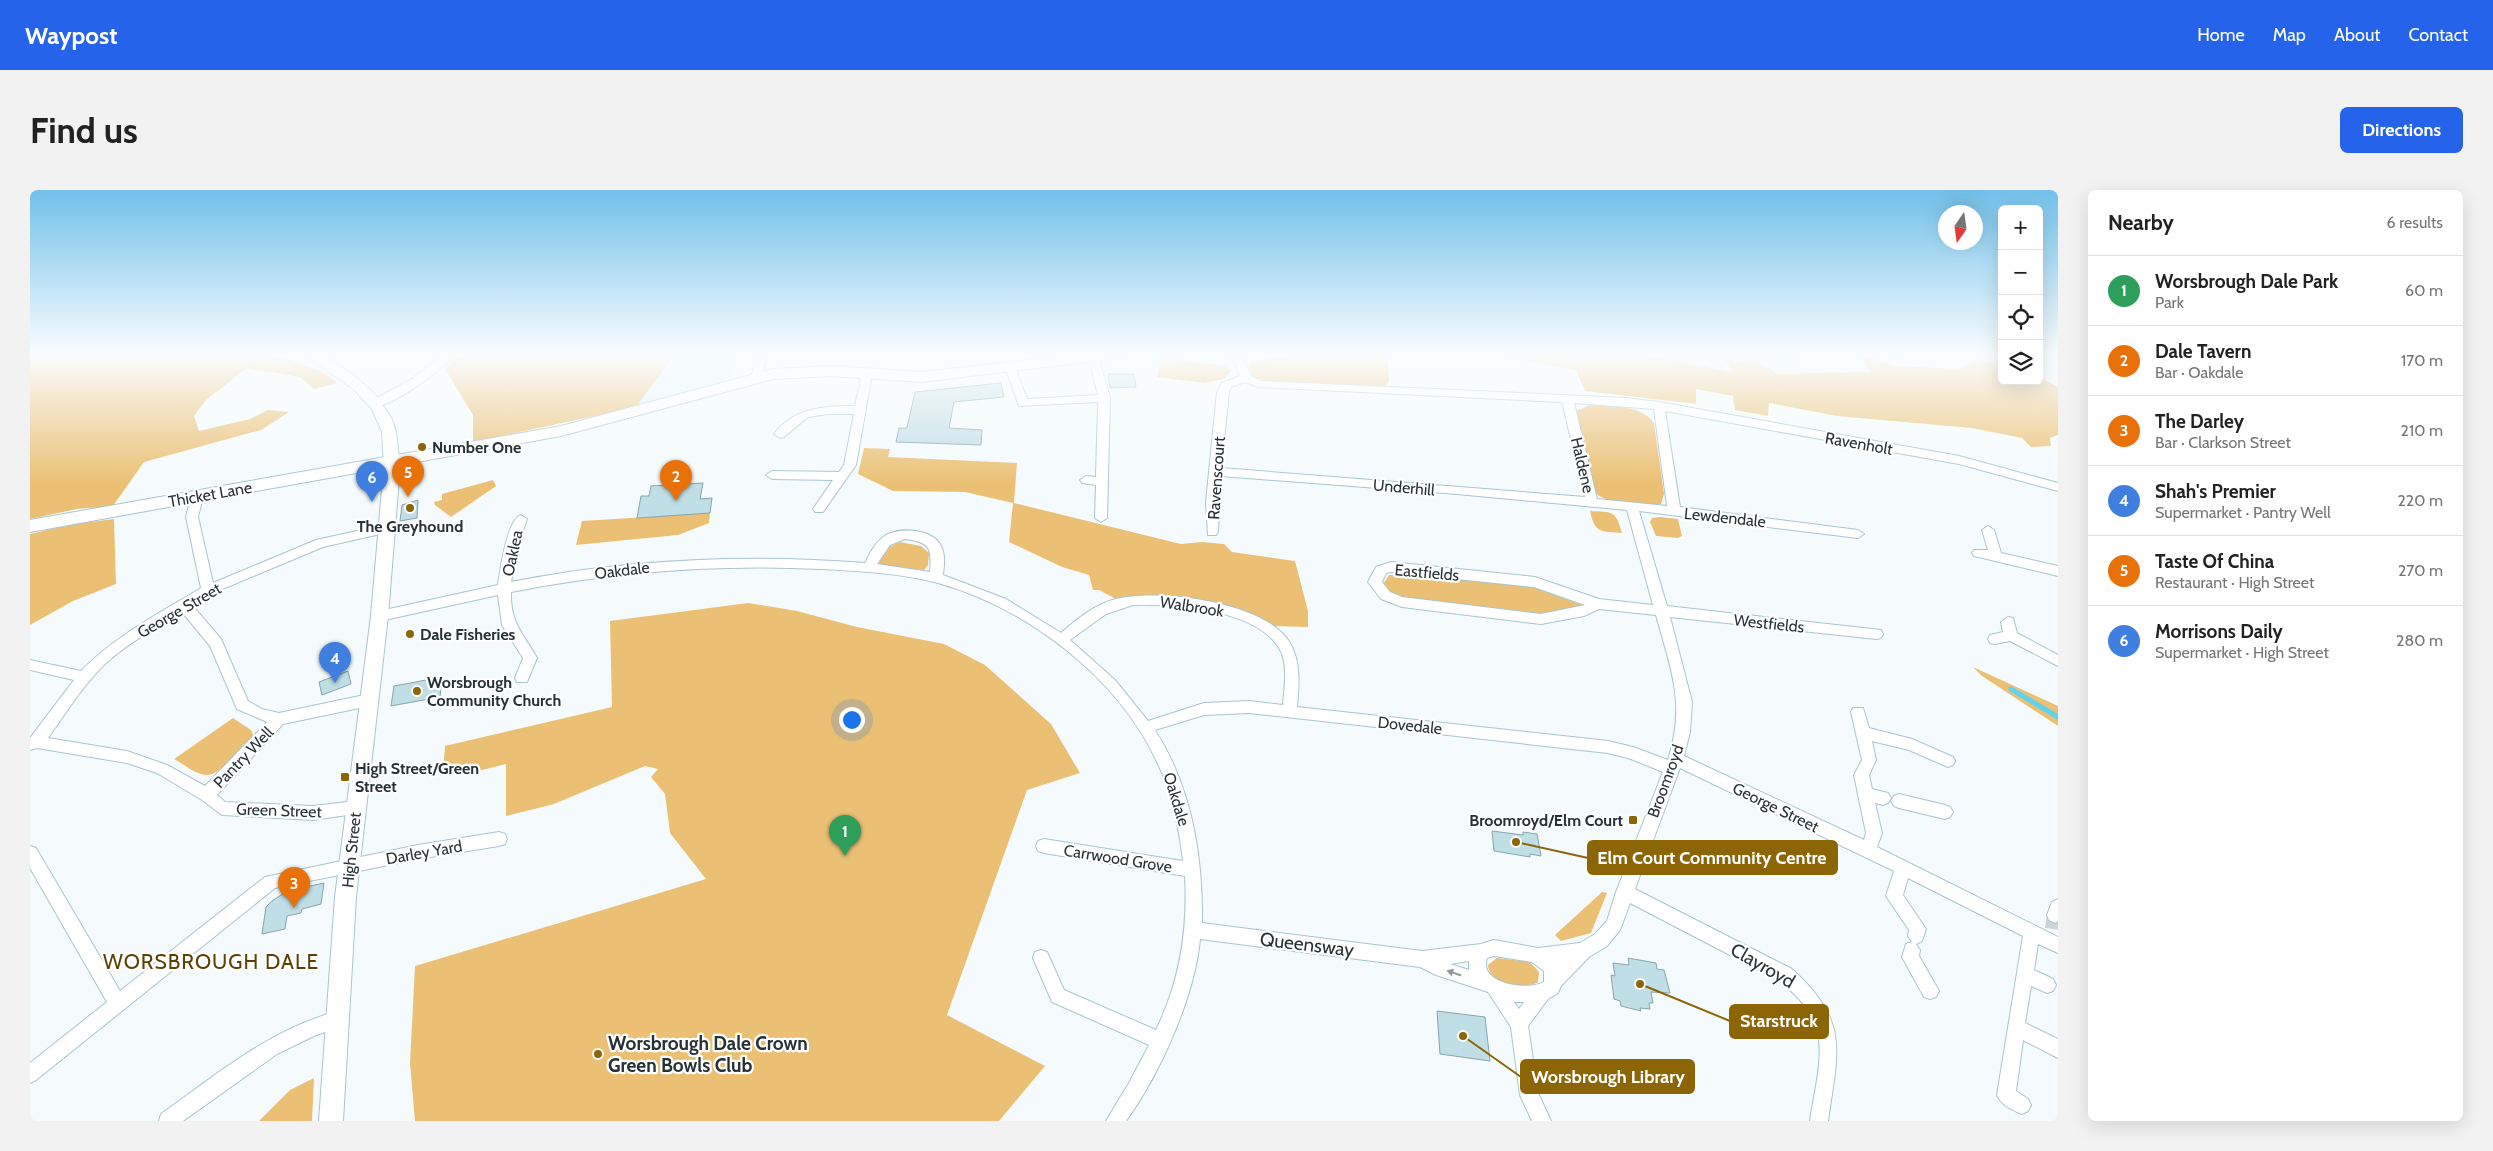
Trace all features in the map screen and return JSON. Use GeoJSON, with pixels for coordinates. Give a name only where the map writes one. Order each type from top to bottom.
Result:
{"type":"FeatureCollection","features":[{"type":"Feature","properties":{"kind":"main road","name":"Thicket Lane"},"geometry":{"type":"LineString","coordinates":[[30,526],[561,431],[682,397]]}},
{"type":"Feature","properties":{"kind":"street"},"geometry":{"type":"LineString","coordinates":[[370,397],[377,403],[386,397]]}},
{"type":"Feature","properties":{"kind":"street"},"geometry":{"type":"LineString","coordinates":[[819,509],[850,465],[863,397]]}},
{"type":"Feature","properties":{"kind":"street"},"geometry":{"type":"LineString","coordinates":[[1021,397],[1023,403],[1104,398],[1102,518]]}},
{"type":"Feature","properties":{"kind":"street","name":"Ravenscourt"},"geometry":{"type":"LineString","coordinates":[[1212,532],[1212,502],[1223,397]]}},
{"type":"Feature","properties":{"kind":"street","name":"Ravenholt"},"geometry":{"type":"LineString","coordinates":[[1535,397],[1659,406],[1959,460],[2058,487]]}},
{"type":"Feature","properties":{"kind":"street","name":"Haldene"},"geometry":{"type":"LineString","coordinates":[[1567,399],[1592,503]]}},
{"type":"Feature","properties":{"kind":"street","name":"High Street"},"geometry":{"type":"LineString","coordinates":[[331,1121],[335,1021],[349,866],[389,528],[392,466],[390,462],[389,433],[377,403]]}},
{"type":"Feature","properties":{"kind":"street"},"geometry":{"type":"LineString","coordinates":[[1659,406],[1674,511]]}},
{"type":"Feature","properties":{"kind":"street"},"geometry":{"type":"LineString","coordinates":[[780,434],[805,414],[828,410],[861,410]]}},
{"type":"Feature","properties":{"kind":"street","name":"Underhill"},"geometry":{"type":"LineString","coordinates":[[1216,472],[1592,503]]}},
{"type":"Feature","properties":{"kind":"street"},"geometry":{"type":"LineString","coordinates":[[772,475],[842,476]]}},
{"type":"Feature","properties":{"kind":"street"},"geometry":{"type":"LineString","coordinates":[[1086,480],[1102,481]]}},
{"type":"Feature","properties":{"kind":"street"},"geometry":{"type":"LineString","coordinates":[[196,497],[192,517],[208,590]]}},
{"type":"Feature","properties":{"kind":"street","name":"Lewdendale"},"geometry":{"type":"LineString","coordinates":[[1592,503],[1674,511],[1858,534]]}},
{"type":"Feature","properties":{"kind":"street","name":"Broomroyd"},"geometry":{"type":"LineString","coordinates":[[1554,981],[1583,951],[1608,933],[1614,925],[1624,892],[1674,764],[1683,732],[1685,702],[1632,507]]}},
{"type":"Feature","properties":{"kind":"street","name":"Oaklea"},"geometry":{"type":"LineString","coordinates":[[505,589],[513,536],[521,518]]}},
{"type":"Feature","properties":{"kind":"street","name":"George Street"},"geometry":{"type":"LineString","coordinates":[[34,744],[84,677],[101,659],[122,642],[185,606],[208,590],[320,543],[389,528]]}},
{"type":"Feature","properties":{"kind":"street"},"geometry":{"type":"LineString","coordinates":[[1988,530],[1996,556]]}},
{"type":"Feature","properties":{"kind":"street"},"geometry":{"type":"LineString","coordinates":[[868,568],[888,538],[906,535],[921,537],[935,546],[938,555],[936,578]]}},
{"type":"Feature","properties":{"kind":"street"},"geometry":{"type":"LineString","coordinates":[[1978,553],[2058,571]]}},
{"type":"Feature","properties":{"kind":"street","name":"Oakdale"},"geometry":{"type":"LineString","coordinates":[[380,616],[576,576],[656,566],[757,562],[868,568],[936,578],[983,594],[1024,614],[1062,638],[1108,681],[1147,727],[1173,779],[1183,813],[1193,870],[1193,930],[1183,987],[1132,1100],[1115,1121]]}},
{"type":"Feature","properties":{"kind":"street","name":"Eastfields"},"geometry":{"type":"LineString","coordinates":[[1598,604],[1584,611],[1541,619],[1402,602],[1386,597],[1378,590],[1375,582],[1381,570],[1391,567],[1535,582],[1598,604],[1661,612]]}},
{"type":"Feature","properties":{"kind":"street"},"geometry":{"type":"LineString","coordinates":[[505,589],[508,624],[530,658],[522,678]]}},
{"type":"Feature","properties":{"kind":"street","name":"Walbrook"},"geometry":{"type":"LineString","coordinates":[[1062,638],[1095,613],[1118,603],[1146,600],[1176,600],[1211,606],[1233,613],[1268,629],[1283,643],[1290,658],[1290,711]]}},
{"type":"Feature","properties":{"kind":"street","name":"Pantry Well"},"geometry":{"type":"LineString","coordinates":[[185,606],[216,643],[242,705],[259,714],[279,719],[369,700]]}},
{"type":"Feature","properties":{"kind":"street","name":"Westfields"},"geometry":{"type":"LineString","coordinates":[[1661,612],[1876,634]]}},
{"type":"Feature","properties":{"kind":"street"},"geometry":{"type":"LineString","coordinates":[[1995,639],[2009,629],[2058,661]]}},
{"type":"Feature","properties":{"kind":"street"},"geometry":{"type":"LineString","coordinates":[[30,665],[84,677]]}},
{"type":"Feature","properties":{"kind":"street","name":"Dovedale"},"geometry":{"type":"LineString","coordinates":[[1147,727],[1204,709],[1249,708],[1608,747],[1674,764]]}},
{"type":"Feature","properties":{"kind":"street"},"geometry":{"type":"LineString","coordinates":[[1858,712],[1869,760],[1861,775],[1874,833],[1868,850]]}},
{"type":"Feature","properties":{"kind":"street","name":"Pantry Well"},"geometry":{"type":"LineString","coordinates":[[207,795],[279,719]]}},
{"type":"Feature","properties":{"kind":"street"},"geometry":{"type":"LineString","coordinates":[[1862,732],[1912,745],[1948,761]]}},
{"type":"Feature","properties":{"kind":"street","name":"Green Street"},"geometry":{"type":"LineString","coordinates":[[34,744],[127,757],[162,769],[207,795],[222,808],[313,813],[356,808]]}},
{"type":"Feature","properties":{"kind":"street","name":"George Street"},"geometry":{"type":"LineString","coordinates":[[1674,764],[1868,850],[2032,932],[2055,928]]}},
{"type":"Feature","properties":{"kind":"street"},"geometry":{"type":"LineString","coordinates":[[1866,794],[1883,798]]}},
{"type":"Feature","properties":{"kind":"street"},"geometry":{"type":"LineString","coordinates":[[1899,801],[1945,812]]}},
{"type":"Feature","properties":{"kind":"street","name":"Darley Yard"},"geometry":{"type":"LineString","coordinates":[[30,1074],[271,882],[499,838]]}},
{"type":"Feature","properties":{"kind":"street","name":"Carrwood Grove"},"geometry":{"type":"LineString","coordinates":[[1044,846],[1193,870]]}},
{"type":"Feature","properties":{"kind":"street"},"geometry":{"type":"LineString","coordinates":[[30,853],[119,1005]]}},
{"type":"Feature","properties":{"kind":"street"},"geometry":{"type":"LineString","coordinates":[[1903,868],[1894,896],[1918,929],[1910,957],[1930,990]]}},
{"type":"Feature","properties":{"kind":"street","name":"Clayroyd"},"geometry":{"type":"LineString","coordinates":[[1624,892],[1786,975],[1806,992],[1820,1010],[1827,1029],[1828,1047],[1819,1121]]}},
{"type":"Feature","properties":{"kind":"street","name":"Queensway"},"geometry":{"type":"LineString","coordinates":[[1193,930],[1422,959],[1481,952],[1494,948],[1532,952],[1539,956]]}},
{"type":"Feature","properties":{"kind":"street"},"geometry":{"type":"LineString","coordinates":[[2022,1104],[2006,1095],[2032,932]]}},
{"type":"Feature","properties":{"kind":"street","name":"Broomroyd"},"geometry":{"type":"LineString","coordinates":[[1539,956],[1583,951]]}},
{"type":"Feature","properties":{"kind":"street"},"geometry":{"type":"LineString","coordinates":[[1481,952],[1478,958],[1478,972],[1491,986],[1519,1024],[1530,1095],[1542,1121]]}},
{"type":"Feature","properties":{"kind":"street"},"geometry":{"type":"LineString","coordinates":[[1519,1024],[1541,994],[1552,987],[1554,981],[1550,967],[1539,956]]}},
{"type":"Feature","properties":{"kind":"street"},"geometry":{"type":"LineString","coordinates":[[1040,958],[1058,996],[1160,1041]]}},
{"type":"Feature","properties":{"kind":"street","name":"Queensway"},"geometry":{"type":"LineString","coordinates":[[1422,959],[1436,967],[1491,986],[1541,994]]}},
{"type":"Feature","properties":{"kind":"street"},"geometry":{"type":"LineString","coordinates":[[2025,974],[2047,985]]}},
{"type":"Feature","properties":{"kind":"street"},"geometry":{"type":"LineString","coordinates":[[168,1121],[279,1043],[308,1028],[335,1021]]}},
{"type":"Feature","properties":{"kind":"street"},"geometry":{"type":"LineString","coordinates":[[2016,1027],[2058,1049]]}},
{"type":"Feature","properties":{"kind":"shaded area"},"geometry":{"type":"Polygon","coordinates":[[[30,397],[209,397],[194,416],[199,431],[250,419],[268,410],[289,412],[261,430],[144,462],[113,506],[77,509],[30,519],[30,397]]]}},
{"type":"Feature","properties":{"kind":"shaded area"},"geometry":{"type":"Polygon","coordinates":[[[462,397],[643,397],[636,407],[473,442],[473,415],[462,397]]]}},
{"type":"Feature","properties":{"kind":"shaded area"},"geometry":{"type":"Polygon","coordinates":[[[643,397],[667,397],[636,407],[643,397]]]}},
{"type":"Feature","properties":{"kind":"shaded area"},"geometry":{"type":"Polygon","coordinates":[[[1640,397],[1696,397],[1696,404],[1640,397]]]}},
{"type":"Feature","properties":{"kind":"shaded area"},"geometry":{"type":"Polygon","coordinates":[[[1733,397],[2058,397],[2058,435],[2050,438],[2051,446],[2031,447],[2022,438],[1972,428],[1837,416],[1769,403],[1768,416],[1735,410],[1733,397]]]}},
{"type":"Feature","properties":{"kind":"shaded area"},"geometry":{"type":"Polygon","coordinates":[[[1590,405],[1634,409],[1641,412],[1654,423],[1664,494],[1661,504],[1647,505],[1618,502],[1597,494],[1587,467],[1576,411],[1590,405]]]}},
{"type":"Feature","properties":{"kind":"shaded area"},"geometry":{"type":"Polygon","coordinates":[[[864,448],[890,449],[888,457],[1017,463],[1014,503],[1181,544],[1202,542],[1224,544],[1232,552],[1295,561],[1308,611],[1308,627],[1268,626],[1212,603],[1173,596],[1144,596],[1116,599],[1099,590],[1093,590],[1089,575],[1062,567],[1009,542],[1013,503],[965,492],[893,491],[858,474],[864,448]]]}},
{"type":"Feature","properties":{"kind":"shaded area"},"geometry":{"type":"Polygon","coordinates":[[[493,480],[496,486],[451,517],[435,505],[434,502],[442,500],[442,494],[493,480]]]}},
{"type":"Feature","properties":{"kind":"shaded area"},"geometry":{"type":"Polygon","coordinates":[[[1590,511],[1608,512],[1615,516],[1622,533],[1604,531],[1597,528],[1590,511]]]}},
{"type":"Feature","properties":{"kind":"shaded area"},"geometry":{"type":"Polygon","coordinates":[[[710,513],[709,523],[678,535],[576,545],[582,521],[710,513]]]}},
{"type":"Feature","properties":{"kind":"shaded area"},"geometry":{"type":"Polygon","coordinates":[[[1652,518],[1678,519],[1682,536],[1678,538],[1656,536],[1650,522],[1652,518]]]}},
{"type":"Feature","properties":{"kind":"shaded area"},"geometry":{"type":"Polygon","coordinates":[[[114,519],[116,584],[73,601],[30,625],[30,534],[74,524],[114,519]]]}},
{"type":"Feature","properties":{"kind":"shaded area"},"geometry":{"type":"Polygon","coordinates":[[[900,542],[921,546],[929,553],[928,565],[924,570],[880,565],[879,561],[885,551],[900,542]]]}},
{"type":"Feature","properties":{"kind":"shaded area"},"geometry":{"type":"Polygon","coordinates":[[[1389,575],[1407,575],[1410,578],[1434,580],[1436,577],[1533,587],[1582,605],[1581,608],[1570,610],[1531,613],[1500,608],[1498,611],[1442,606],[1438,601],[1408,598],[1399,600],[1382,586],[1389,575]]]}},
{"type":"Feature","properties":{"kind":"shaded area"},"geometry":{"type":"Polygon","coordinates":[[[748,603],[797,611],[857,627],[944,644],[985,665],[1051,724],[1080,773],[1027,790],[947,1015],[1045,1066],[999,1121],[415,1121],[410,1063],[415,966],[706,879],[670,833],[665,794],[651,777],[658,769],[645,766],[554,804],[506,816],[506,764],[474,772],[443,772],[445,746],[612,707],[610,621],[748,603]]]}},
{"type":"Feature","properties":{"kind":"shaded area"},"geometry":{"type":"Polygon","coordinates":[[[1973,667],[2058,706],[2058,726],[1982,676],[1973,667]]]}},
{"type":"Feature","properties":{"kind":"shaded area"},"geometry":{"type":"Polygon","coordinates":[[[233,718],[251,730],[253,735],[232,760],[218,771],[212,774],[202,774],[193,771],[174,759],[233,718]]]}},
{"type":"Feature","properties":{"kind":"shaded area"},"geometry":{"type":"Polygon","coordinates":[[[1602,892],[1607,893],[1591,933],[1561,941],[1555,935],[1602,892]]]}},
{"type":"Feature","properties":{"kind":"shaded area"},"geometry":{"type":"Polygon","coordinates":[[[1497,958],[1530,962],[1539,972],[1538,982],[1525,985],[1508,984],[1494,977],[1488,965],[1497,958]]]}},
{"type":"Feature","properties":{"kind":"shaded area"},"geometry":{"type":"Polygon","coordinates":[[[314,1078],[312,1121],[259,1121],[290,1090],[314,1078]]]}},
{"type":"Feature","properties":{"kind":"building"},"geometry":{"type":"Polygon","coordinates":[[[914,397],[1000,397],[954,402],[949,428],[982,430],[981,445],[896,442],[899,428],[907,428],[914,397]]]}},
{"type":"Feature","properties":{"kind":"building"},"geometry":{"type":"Polygon","coordinates":[[[703,483],[700,499],[712,498],[710,513],[637,518],[641,496],[649,496],[651,486],[703,483]]]}},
{"type":"Feature","properties":{"kind":"building","name":"The Greyhound"},"geometry":{"type":"Polygon","coordinates":[[[418,500],[417,518],[400,521],[402,505],[418,500]]]}},
{"type":"Feature","properties":{"kind":"building"},"geometry":{"type":"Polygon","coordinates":[[[348,671],[351,684],[322,695],[319,682],[348,671]]]}},
{"type":"Feature","properties":{"kind":"building","name":"Worsbrough Community Church"},"geometry":{"type":"Polygon","coordinates":[[[442,677],[440,697],[391,706],[394,686],[442,677]]]}},
{"type":"Feature","properties":{"kind":"building"},"geometry":{"type":"Polygon","coordinates":[[[1492,831],[1523,835],[1523,832],[1537,834],[1541,856],[1530,854],[1530,857],[1494,851],[1492,831]]]}},
{"type":"Feature","properties":{"kind":"building"},"geometry":{"type":"Polygon","coordinates":[[[324,883],[321,904],[302,909],[301,913],[287,916],[285,929],[262,934],[266,907],[272,901],[287,891],[324,883]]]}},
{"type":"Feature","properties":{"kind":"building"},"geometry":{"type":"Polygon","coordinates":[[[1628,958],[1656,963],[1657,969],[1664,970],[1670,993],[1651,992],[1653,1003],[1649,1003],[1650,1009],[1640,1008],[1641,1011],[1621,1006],[1620,1001],[1614,999],[1611,975],[1615,976],[1613,963],[1629,965],[1628,958]]]}},
{"type":"Feature","properties":{"kind":"building"},"geometry":{"type":"Polygon","coordinates":[[[1437,1011],[1485,1017],[1490,1061],[1440,1054],[1437,1011]]]}},
{"type":"Feature","properties":{"kind":"waterway"},"geometry":{"type":"LineString","coordinates":[[2011,689],[2058,717]]}},
{"type":"Feature","properties":{"kind":"tunnel"},"geometry":{"type":"LineString","coordinates":[[2053,929],[2055,915]]}},
{"type":"Feature","properties":{"kind":"place","name":"Number One"},"geometry":{"type":"Point","coordinates":[422,447]}},
{"type":"Feature","properties":{"kind":"place","name":"Taste Of China"},"geometry":{"type":"Point","coordinates":[408,497]}},
{"type":"Feature","properties":{"kind":"place","name":"Dale Tavern"},"geometry":{"type":"Point","coordinates":[676,501]}},
{"type":"Feature","properties":{"kind":"place","name":"Morrisons Daily"},"geometry":{"type":"Point","coordinates":[372,502]}},
{"type":"Feature","properties":{"kind":"place","name":"The Greyhound"},"geometry":{"type":"Point","coordinates":[410,508]}},
{"type":"Feature","properties":{"kind":"place","name":"Dale Fisheries"},"geometry":{"type":"Point","coordinates":[410,634]}},
{"type":"Feature","properties":{"kind":"place","name":"Shah's Premier"},"geometry":{"type":"Point","coordinates":[335,683]}},
{"type":"Feature","properties":{"kind":"place","name":"Worsbrough Community Church"},"geometry":{"type":"Point","coordinates":[417,691]}},
{"type":"Feature","properties":{"kind":"place","name":"High Street/Green Street"},"geometry":{"type":"Point","coordinates":[345,777]}},
{"type":"Feature","properties":{"kind":"place","name":"Broomroyd/Elm Court"},"geometry":{"type":"Point","coordinates":[1633,820]}},
{"type":"Feature","properties":{"kind":"place","name":"Elm Court Community Centre"},"geometry":{"type":"Point","coordinates":[1516,842]}},
{"type":"Feature","properties":{"kind":"place","name":"Worsbrough Dale Park"},"geometry":{"type":"Point","coordinates":[845,856]}},
{"type":"Feature","properties":{"kind":"place","name":"The Darley"},"geometry":{"type":"Point","coordinates":[294,908]}},
{"type":"Feature","properties":{"kind":"place","name":"Starstruck"},"geometry":{"type":"Point","coordinates":[1640,984]}},
{"type":"Feature","properties":{"kind":"place","name":"Worsbrough Library"},"geometry":{"type":"Point","coordinates":[1463,1036]}},
{"type":"Feature","properties":{"kind":"place","name":"Worsbrough Dale Crown Green Bowls Club"},"geometry":{"type":"Point","coordinates":[598,1054]}},
{"type":"Feature","properties":{"kind":"district","name":"WORSBROUGH DALE"},"geometry":{"type":"Point","coordinates":[211,962]}}]}
